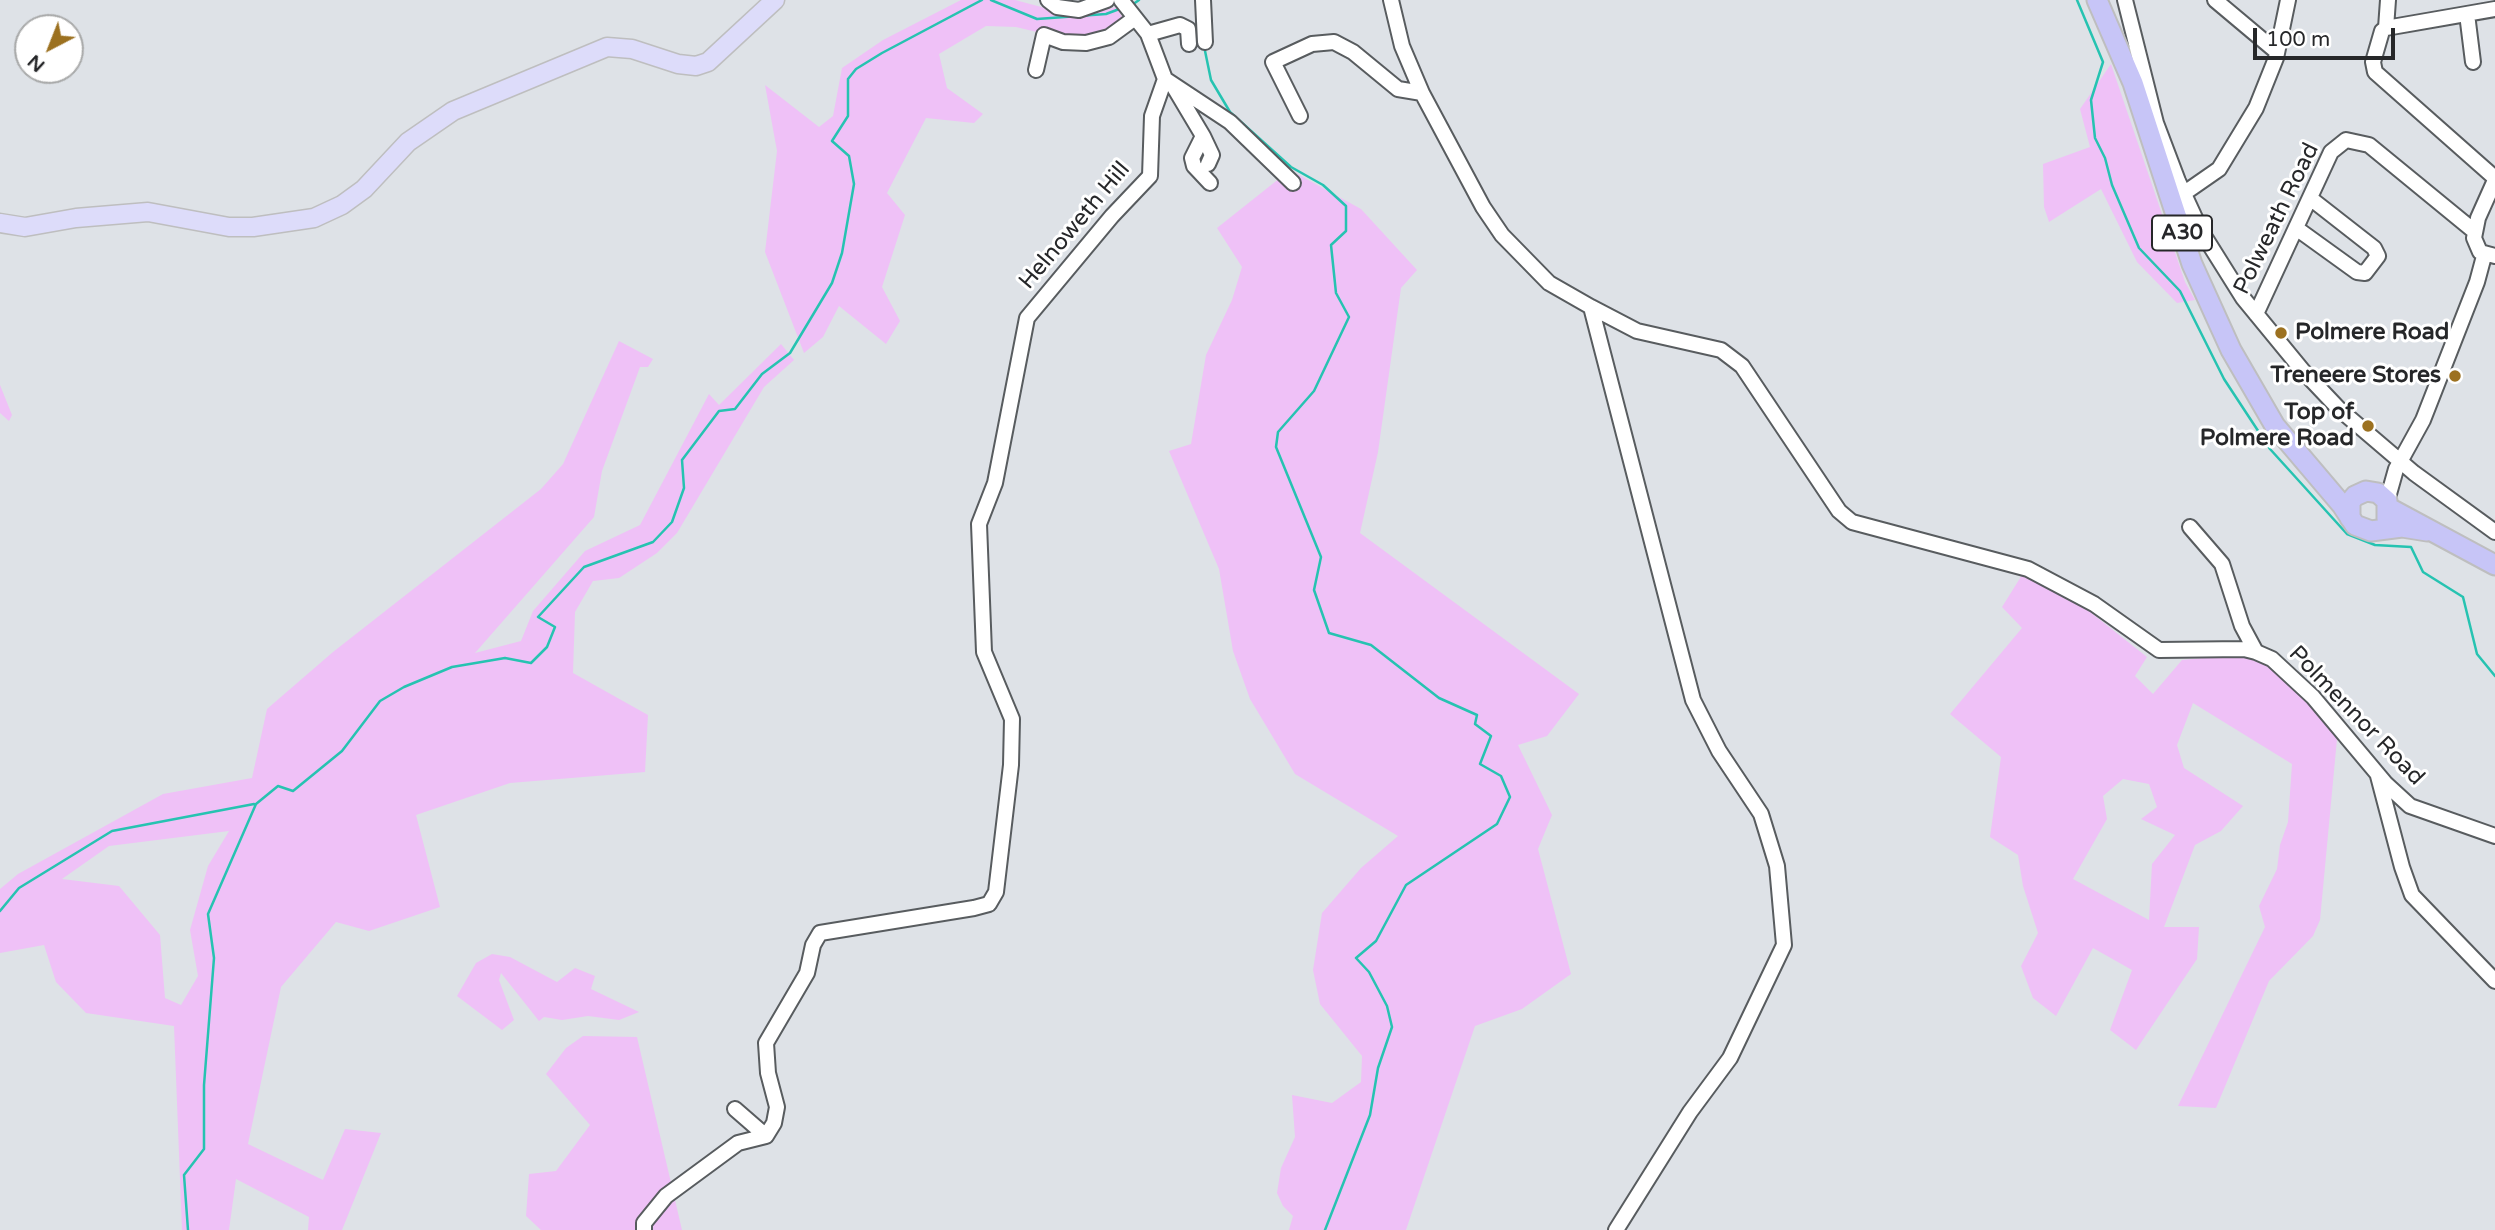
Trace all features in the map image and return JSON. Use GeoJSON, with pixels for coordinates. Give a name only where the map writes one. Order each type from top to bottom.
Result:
{"type":"FeatureCollection","features":[{"type":"Feature","properties":{"kind":"highway","name":"A30"},"geometry":{"type":"LineString","coordinates":[[2097,0],[2133,83],[2192,264],[2231,350],[2276,426],[2362,530],[2403,527],[2427,531]]}},
{"type":"Feature","properties":{"kind":"highway","name":"A30"},"geometry":{"type":"LineString","coordinates":[[2296,452],[2335,482],[2378,493],[2388,505],[2427,531],[2495,565]]}},
{"type":"Feature","properties":{"kind":"highway"},"geometry":{"type":"LineString","coordinates":[[2350,518],[2350,502],[2364,491]]}},
{"type":"Feature","properties":{"kind":"highway"},"geometry":{"type":"LineString","coordinates":[[2379,528],[2388,516],[2388,505]]}},
{"type":"Feature","properties":{"kind":"main road"},"geometry":{"type":"LineString","coordinates":[[0,223],[25,227],[136,212],[171,215],[229,227],[253,227],[313,218],[342,205],[364,190],[408,142],[453,111],[607,47],[632,49],[678,64],[696,65],[708,62],[775,0]]}},
{"type":"Feature","properties":{"kind":"street"},"geometry":{"type":"LineString","coordinates":[[1048,0],[1057,7],[1079,10],[1108,0]]}},
{"type":"Feature","properties":{"kind":"street"},"geometry":{"type":"LineString","coordinates":[[1203,0],[1205,42]]}},
{"type":"Feature","properties":{"kind":"street","name":"Polmennor Road"},"geometry":{"type":"LineString","coordinates":[[1391,0],[1402,46],[1422,93],[1502,235],[1549,283],[1591,307],[1637,331],[1721,350],[1742,366],[1839,511],[1852,522],[2028,569],[2094,604],[2159,650],[2244,649],[2256,652],[2272,660],[2313,697],[2378,775],[2410,806],[2495,836]]}},
{"type":"Feature","properties":{"kind":"street"},"geometry":{"type":"LineString","coordinates":[[2125,0],[2156,123],[2183,194],[2224,271],[2256,314],[2339,410],[2398,465],[2495,532]]}},
{"type":"Feature","properties":{"kind":"street"},"geometry":{"type":"LineString","coordinates":[[2215,0],[2277,52]]}},
{"type":"Feature","properties":{"kind":"street"},"geometry":{"type":"LineString","coordinates":[[2183,194],[2219,170],[2256,108],[2277,52],[2288,0]]}},
{"type":"Feature","properties":{"kind":"street"},"geometry":{"type":"LineString","coordinates":[[2386,28],[2388,0]]}},
{"type":"Feature","properties":{"kind":"street"},"geometry":{"type":"LineString","coordinates":[[2388,505],[2398,465],[2423,421],[2477,282],[2490,256],[2477,246],[2474,231],[2495,179],[2375,72],[2373,62],[2382,31],[2386,28],[2495,9]]}},
{"type":"Feature","properties":{"kind":"street"},"geometry":{"type":"LineString","coordinates":[[1036,69],[1044,36],[1063,42],[1086,43],[1108,37],[1129,10],[1148,33],[1169,81],[1203,136],[1212,155],[1208,164]]}},
{"type":"Feature","properties":{"kind":"street"},"geometry":{"type":"LineString","coordinates":[[2467,14],[2473,62]]}},
{"type":"Feature","properties":{"kind":"street"},"geometry":{"type":"LineString","coordinates":[[1148,33],[1180,25],[1188,29],[1189,44]]}},
{"type":"Feature","properties":{"kind":"street"},"geometry":{"type":"LineString","coordinates":[[1300,116],[1273,62],[1312,44],[1334,41],[1353,52],[1398,89],[1422,93]]}},
{"type":"Feature","properties":{"kind":"street"},"geometry":{"type":"LineString","coordinates":[[1169,81],[1194,94],[1230,122],[1293,183]]}},
{"type":"Feature","properties":{"kind":"street","name":"Helnoweth Hill"},"geometry":{"type":"LineString","coordinates":[[766,1136],[774,1123],[777,1107],[768,1073],[766,1043],[807,973],[813,945],[820,933],[974,908],[989,904],[996,892],[1011,765],[1012,719],[984,652],[978,536],[995,483],[1027,318],[1150,176],[1152,116],[1169,81]]}},
{"type":"Feature","properties":{"kind":"street"},"geometry":{"type":"LineString","coordinates":[[1203,136],[1192,158],[1194,166],[1210,183]]}},
{"type":"Feature","properties":{"kind":"street","name":"Polweath Road"},"geometry":{"type":"LineString","coordinates":[[2256,314],[2331,152],[2346,141],[2369,145],[2474,231]]}},
{"type":"Feature","properties":{"kind":"street"},"geometry":{"type":"LineString","coordinates":[[2296,228],[2357,272],[2365,273],[2378,256],[2374,248],[2310,198]]}},
{"type":"Feature","properties":{"kind":"street"},"geometry":{"type":"LineString","coordinates":[[1591,307],[1693,700],[1719,751],[1761,814],[1777,866],[1784,945],[1730,1058],[1690,1112],[1616,1230]]}},
{"type":"Feature","properties":{"kind":"street"},"geometry":{"type":"LineString","coordinates":[[2364,491],[2398,465]]}},
{"type":"Feature","properties":{"kind":"street"},"geometry":{"type":"LineString","coordinates":[[2190,527],[2222,564],[2242,625],[2256,652]]}},
{"type":"Feature","properties":{"kind":"street"},"geometry":{"type":"LineString","coordinates":[[2378,775],[2412,895],[2495,981]]}},
{"type":"Feature","properties":{"kind":"street"},"geometry":{"type":"LineString","coordinates":[[736,1109],[766,1136]]}},
{"type":"Feature","properties":{"kind":"street"},"geometry":{"type":"LineString","coordinates":[[644,1230],[643,1223],[666,1196],[738,1143],[766,1136]]}},
{"type":"Feature","properties":{"kind":"shaded area"},"geometry":{"type":"Polygon","coordinates":[[[961,0],[1015,0],[1060,12],[1095,13],[1116,7],[1124,20],[1093,34],[1066,39],[1016,27],[986,26],[939,54],[947,88],[983,114],[974,123],[926,118],[887,193],[905,215],[882,287],[900,321],[886,344],[839,306],[823,337],[804,353],[765,252],[777,151],[765,85],[819,127],[833,116],[842,68],[883,40],[961,0]]]}},
{"type":"Feature","properties":{"kind":"shaded area"},"geometry":{"type":"Polygon","coordinates":[[[2111,64],[2185,282],[2195,300],[2177,303],[2137,262],[2101,189],[2049,222],[2044,207],[2043,164],[2090,147],[2080,109],[2111,64]]]}},
{"type":"Feature","properties":{"kind":"shaded area"},"geometry":{"type":"Polygon","coordinates":[[[1290,170],[1361,209],[1417,270],[1401,288],[1378,452],[1360,533],[1579,694],[1547,736],[1518,745],[1552,815],[1538,849],[1571,974],[1522,1009],[1475,1026],[1406,1230],[1289,1230],[1293,1216],[1283,1206],[1277,1193],[1281,1168],[1295,1137],[1292,1095],[1332,1103],[1361,1082],[1362,1056],[1320,1004],[1313,970],[1322,913],[1361,868],[1398,836],[1295,774],[1250,699],[1233,651],[1219,569],[1169,451],[1191,444],[1206,355],[1232,300],[1242,267],[1217,228],[1290,170]]]}},
{"type":"Feature","properties":{"kind":"shaded area"},"geometry":{"type":"Polygon","coordinates":[[[619,341],[653,359],[648,367],[640,367],[602,471],[594,517],[475,653],[521,641],[533,611],[585,551],[640,525],[709,394],[719,405],[781,344],[794,360],[764,387],[677,533],[657,553],[619,578],[593,581],[575,612],[573,673],[648,715],[645,772],[510,783],[416,815],[440,907],[369,931],[336,922],[281,987],[248,1144],[323,1180],[345,1129],[381,1133],[342,1230],[308,1230],[309,1217],[236,1179],[229,1230],[182,1230],[174,1026],[86,1013],[56,982],[44,945],[0,953],[0,889],[18,874],[163,794],[252,778],[267,709],[333,652],[541,489],[563,464],[619,341]],[[229,831],[109,846],[62,879],[119,886],[160,935],[165,998],[181,1005],[198,976],[190,930],[208,866],[229,831]]]}},
{"type":"Feature","properties":{"kind":"shaded area"},"geometry":{"type":"Polygon","coordinates":[[[0,385],[12,415],[9,421],[0,413],[0,385]]]}},
{"type":"Feature","properties":{"kind":"shaded area"},"geometry":{"type":"Polygon","coordinates":[[[2022,575],[2085,608],[2147,657],[2135,676],[2153,694],[2182,660],[2236,655],[2263,661],[2309,701],[2337,739],[2320,920],[2313,936],[2269,981],[2216,1108],[2178,1106],[2265,927],[2259,906],[2277,869],[2280,845],[2288,822],[2292,764],[2193,703],[2177,745],[2184,768],[2243,806],[2221,831],[2195,845],[2164,927],[2199,927],[2197,959],[2136,1050],[2110,1030],[2132,970],[2093,948],[2056,1016],[2033,998],[2021,966],[2038,933],[2023,886],[2018,855],[1990,837],[2001,757],[1950,714],[2022,628],[2002,607],[2022,575]],[[2123,779],[2103,796],[2107,819],[2073,879],[2149,920],[2152,864],[2175,835],[2141,819],[2157,807],[2149,784],[2123,779]]]}},
{"type":"Feature","properties":{"kind":"shaded area"},"geometry":{"type":"Polygon","coordinates":[[[492,954],[510,957],[557,982],[575,968],[595,976],[591,989],[639,1012],[619,1020],[588,1016],[562,1020],[544,1017],[539,1021],[501,973],[499,980],[514,1020],[502,1030],[457,996],[476,963],[492,954]]]}},
{"type":"Feature","properties":{"kind":"shaded area"},"geometry":{"type":"Polygon","coordinates":[[[583,1036],[637,1037],[682,1230],[541,1230],[526,1216],[529,1174],[556,1171],[590,1125],[546,1074],[566,1048],[583,1036]]]}},
{"type":"Feature","properties":{"kind":"waterway"},"geometry":{"type":"LineString","coordinates":[[188,1230],[184,1175],[204,1149],[204,1085],[214,958],[208,914],[256,804],[278,786],[293,791],[342,751],[380,701],[404,687],[452,667],[505,658],[531,663],[547,647],[555,627],[538,617],[584,567],[653,542],[672,522],[684,488],[682,460],[719,411],[735,409],[762,374],[790,353],[832,283],[842,253],[854,184],[849,156],[832,141],[848,116],[848,79],[856,69],[882,53],[982,0]]}},
{"type":"Feature","properties":{"kind":"waterway"},"geometry":{"type":"LineString","coordinates":[[991,0],[1037,19],[1106,14],[1122,8]]}},
{"type":"Feature","properties":{"kind":"waterway"},"geometry":{"type":"LineString","coordinates":[[1132,5],[1139,0]]}},
{"type":"Feature","properties":{"kind":"waterway"},"geometry":{"type":"LineString","coordinates":[[2077,0],[2103,62],[2091,100],[2095,138],[2139,248],[2180,291],[2224,379],[2270,449],[2347,534],[2375,545],[2411,547],[2423,572],[2463,597],[2477,654],[2495,676]]}},
{"type":"Feature","properties":{"kind":"waterway"},"geometry":{"type":"LineString","coordinates":[[1204,46],[1211,80],[1230,112],[1291,167],[1323,185],[1346,206],[1346,231],[1331,245],[1336,293],[1349,317],[1314,391],[1278,432],[1276,447],[1321,557],[1314,590],[1329,633],[1371,645],[1439,698],[1477,715],[1475,724],[1491,736],[1480,764],[1501,776],[1510,797],[1497,824],[1406,885],[1376,941],[1356,958],[1369,972],[1387,1006],[1392,1027],[1378,1068],[1370,1115],[1325,1230]]}},
{"type":"Feature","properties":{"kind":"waterway"},"geometry":{"type":"LineString","coordinates":[[0,911],[19,888],[112,831],[254,804]]}},
{"type":"Feature","properties":{"kind":"place","name":"Polmere Road"},"geometry":{"type":"Point","coordinates":[2281,333]}},
{"type":"Feature","properties":{"kind":"place","name":"Treneere Stores"},"geometry":{"type":"Point","coordinates":[2455,376]}},
{"type":"Feature","properties":{"kind":"place","name":"Top of Polmere Road"},"geometry":{"type":"Point","coordinates":[2368,426]}}]}
